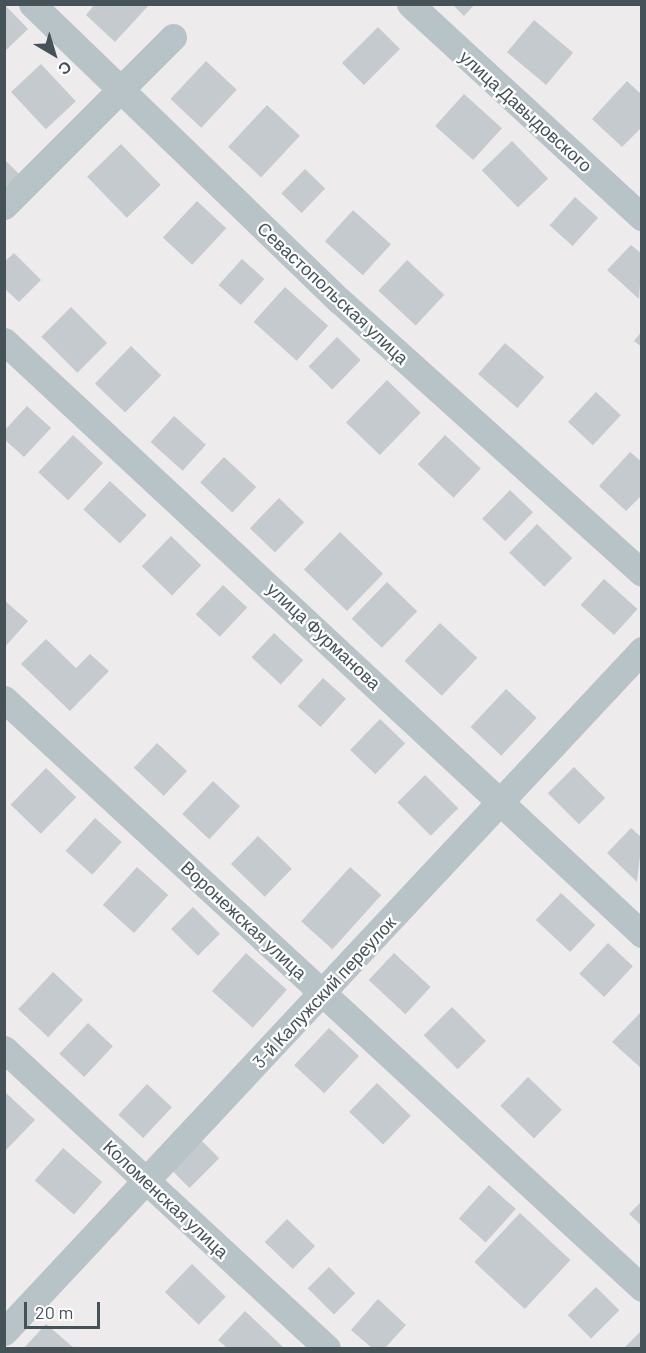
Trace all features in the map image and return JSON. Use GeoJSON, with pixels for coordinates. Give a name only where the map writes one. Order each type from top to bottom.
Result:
{"type":"FeatureCollection","features":[{"type":"Feature","properties":{"kind":"street","name":"Севастопольская улица"},"geometry":{"type":"LineString","coordinates":[[32,4],[340,301],[642,573]]}},
{"type":"Feature","properties":{"kind":"street","name":"улица Давыдовского"},"geometry":{"type":"LineString","coordinates":[[410,4],[642,217]]}},
{"type":"Feature","properties":{"kind":"street"},"geometry":{"type":"LineString","coordinates":[[4,206],[121,92],[173,37]]}},
{"type":"Feature","properties":{"kind":"street","name":"улица Фурманова"},"geometry":{"type":"LineString","coordinates":[[4,341],[502,799],[642,934]]}},
{"type":"Feature","properties":{"kind":"street","name":"3-й Калужский переулок"},"geometry":{"type":"LineString","coordinates":[[4,1332],[324,994],[642,650]]}},
{"type":"Feature","properties":{"kind":"street","name":"Воронежская улица"},"geometry":{"type":"LineString","coordinates":[[4,699],[642,1288]]}},
{"type":"Feature","properties":{"kind":"street","name":"Коломенская улица"},"geometry":{"type":"LineString","coordinates":[[4,1049],[327,1348]]}},
{"type":"Feature","properties":{"kind":"building"},"geometry":{"type":"Polygon","coordinates":[[[4,4],[28,29],[4,52],[4,4]]]}},
{"type":"Feature","properties":{"kind":"building"},"geometry":{"type":"Polygon","coordinates":[[[95,4],[146,4],[148,6],[115,42],[86,15],[95,4]]]}},
{"type":"Feature","properties":{"kind":"building"},"geometry":{"type":"Polygon","coordinates":[[[452,4],[475,4],[464,16],[452,4]]]}},
{"type":"Feature","properties":{"kind":"building"},"geometry":{"type":"Polygon","coordinates":[[[534,20],[573,53],[546,85],[507,52],[534,20]]]}},
{"type":"Feature","properties":{"kind":"building"},"geometry":{"type":"Polygon","coordinates":[[[378,27],[400,49],[364,85],[342,63],[378,27]]]}},
{"type":"Feature","properties":{"kind":"building"},"geometry":{"type":"Polygon","coordinates":[[[206,61],[237,90],[201,128],[171,99],[206,61]]]}},
{"type":"Feature","properties":{"kind":"building"},"geometry":{"type":"Polygon","coordinates":[[[41,64],[76,101],[46,129],[11,92],[41,64]]]}},
{"type":"Feature","properties":{"kind":"building"},"geometry":{"type":"Polygon","coordinates":[[[627,81],[642,95],[642,127],[622,147],[592,119],[627,81]]]}},
{"type":"Feature","properties":{"kind":"building"},"geometry":{"type":"Polygon","coordinates":[[[464,94],[502,128],[473,160],[435,126],[464,94]]]}},
{"type":"Feature","properties":{"kind":"building"},"geometry":{"type":"Polygon","coordinates":[[[267,105],[300,136],[261,177],[228,147],[267,105]]]}},
{"type":"Feature","properties":{"kind":"building"},"geometry":{"type":"Polygon","coordinates":[[[512,141],[548,178],[518,208],[482,170],[512,141]]]}},
{"type":"Feature","properties":{"kind":"building"},"geometry":{"type":"Polygon","coordinates":[[[121,144],[161,185],[127,218],[87,177],[121,144]]]}},
{"type":"Feature","properties":{"kind":"building"},"geometry":{"type":"Polygon","coordinates":[[[4,159],[19,174],[4,188],[4,159]]]}},
{"type":"Feature","properties":{"kind":"building"},"geometry":{"type":"Polygon","coordinates":[[[305,169],[325,188],[302,213],[281,193],[305,169]]]}},
{"type":"Feature","properties":{"kind":"building"},"geometry":{"type":"Polygon","coordinates":[[[575,197],[598,218],[573,246],[550,225],[575,197]]]}},
{"type":"Feature","properties":{"kind":"building"},"geometry":{"type":"Polygon","coordinates":[[[197,201],[226,228],[192,265],[163,238],[197,201]]]}},
{"type":"Feature","properties":{"kind":"building"},"geometry":{"type":"Polygon","coordinates":[[[353,210],[391,244],[363,275],[325,241],[353,210]]]}},
{"type":"Feature","properties":{"kind":"building"},"geometry":{"type":"Polygon","coordinates":[[[631,245],[642,254],[639,299],[607,270],[631,245]]]}},
{"type":"Feature","properties":{"kind":"building"},"geometry":{"type":"Polygon","coordinates":[[[14,253],[41,280],[19,302],[4,288],[4,262],[14,253]]]}},
{"type":"Feature","properties":{"kind":"building"},"geometry":{"type":"Polygon","coordinates":[[[242,259],[264,279],[241,305],[219,285],[242,259]]]}},
{"type":"Feature","properties":{"kind":"building"},"geometry":{"type":"Polygon","coordinates":[[[407,260],[444,295],[416,325],[378,291],[407,260]]]}},
{"type":"Feature","properties":{"kind":"building"},"geometry":{"type":"Polygon","coordinates":[[[285,287],[328,326],[297,361],[254,322],[285,287]]]}},
{"type":"Feature","properties":{"kind":"building"},"geometry":{"type":"Polygon","coordinates":[[[71,307],[107,343],[77,373],[41,337],[71,307]]]}},
{"type":"Feature","properties":{"kind":"building"},"geometry":{"type":"Polygon","coordinates":[[[642,331],[642,347],[634,341],[642,331]]]}},
{"type":"Feature","properties":{"kind":"building"},"geometry":{"type":"Polygon","coordinates":[[[337,337],[361,360],[332,389],[309,366],[337,337]]]}},
{"type":"Feature","properties":{"kind":"building"},"geometry":{"type":"Polygon","coordinates":[[[505,343],[544,377],[517,408],[478,374],[505,343]]]}},
{"type":"Feature","properties":{"kind":"building"},"geometry":{"type":"Polygon","coordinates":[[[131,346],[161,375],[125,413],[95,383],[131,346]]]}},
{"type":"Feature","properties":{"kind":"building"},"geometry":{"type":"Polygon","coordinates":[[[387,380],[421,413],[380,455],[346,422],[387,380]]]}},
{"type":"Feature","properties":{"kind":"building"},"geometry":{"type":"Polygon","coordinates":[[[596,392],[621,415],[593,445],[568,422],[596,392]]]}},
{"type":"Feature","properties":{"kind":"building"},"geometry":{"type":"Polygon","coordinates":[[[27,406],[51,428],[24,457],[4,439],[4,431],[27,406]]]}},
{"type":"Feature","properties":{"kind":"building"},"geometry":{"type":"Polygon","coordinates":[[[174,416],[206,445],[183,471],[151,442],[174,416]]]}},
{"type":"Feature","properties":{"kind":"building"},"geometry":{"type":"Polygon","coordinates":[[[73,435],[103,463],[68,500],[38,472],[73,435]]]}},
{"type":"Feature","properties":{"kind":"building"},"geometry":{"type":"Polygon","coordinates":[[[445,435],[481,468],[454,498],[418,464],[445,435]]]}},
{"type":"Feature","properties":{"kind":"building"},"geometry":{"type":"Polygon","coordinates":[[[630,452],[642,462],[642,495],[626,511],[599,486],[630,452]]]}},
{"type":"Feature","properties":{"kind":"building"},"geometry":{"type":"Polygon","coordinates":[[[224,457],[256,487],[232,513],[200,483],[224,457]]]}},
{"type":"Feature","properties":{"kind":"building"},"geometry":{"type":"Polygon","coordinates":[[[110,481],[147,515],[120,544],[83,510],[110,481]]]}},
{"type":"Feature","properties":{"kind":"building"},"geometry":{"type":"Polygon","coordinates":[[[510,490],[533,512],[505,541],[482,519],[510,490]]]}},
{"type":"Feature","properties":{"kind":"building"},"geometry":{"type":"Polygon","coordinates":[[[279,498],[304,522],[275,553],[250,528],[279,498]]]}},
{"type":"Feature","properties":{"kind":"building"},"geometry":{"type":"Polygon","coordinates":[[[537,524],[572,558],[544,587],[509,553],[537,524]]]}},
{"type":"Feature","properties":{"kind":"building"},"geometry":{"type":"Polygon","coordinates":[[[340,532],[383,574],[347,611],[304,569],[340,532]]]}},
{"type":"Feature","properties":{"kind":"building"},"geometry":{"type":"Polygon","coordinates":[[[171,536],[201,565],[172,595],[142,566],[171,536]]]}},
{"type":"Feature","properties":{"kind":"building"},"geometry":{"type":"Polygon","coordinates":[[[604,579],[637,609],[614,635],[581,605],[604,579]]]}},
{"type":"Feature","properties":{"kind":"building"},"geometry":{"type":"Polygon","coordinates":[[[387,582],[417,611],[382,648],[352,619],[387,582]]]}},
{"type":"Feature","properties":{"kind":"building"},"geometry":{"type":"Polygon","coordinates":[[[223,585],[247,608],[220,637],[196,614],[223,585]]]}},
{"type":"Feature","properties":{"kind":"building"},"geometry":{"type":"Polygon","coordinates":[[[4,600],[28,621],[4,648],[4,600]]]}},
{"type":"Feature","properties":{"kind":"building"},"geometry":{"type":"Polygon","coordinates":[[[440,623],[477,658],[442,696],[405,661],[440,623]]]}},
{"type":"Feature","properties":{"kind":"building"},"geometry":{"type":"Polygon","coordinates":[[[274,633],[303,660],[281,684],[251,657],[274,633]]]}},
{"type":"Feature","properties":{"kind":"building"},"geometry":{"type":"Polygon","coordinates":[[[46,639],[76,668],[90,654],[109,671],[70,711],[21,664],[46,639]]]}},
{"type":"Feature","properties":{"kind":"building"},"geometry":{"type":"Polygon","coordinates":[[[323,678],[346,699],[321,727],[298,706],[323,678]]]}},
{"type":"Feature","properties":{"kind":"building"},"geometry":{"type":"Polygon","coordinates":[[[506,689],[537,718],[501,756],[471,727],[506,689]]]}},
{"type":"Feature","properties":{"kind":"building"},"geometry":{"type":"Polygon","coordinates":[[[380,719],[405,743],[375,774],[350,750],[380,719]]]}},
{"type":"Feature","properties":{"kind":"building"},"geometry":{"type":"Polygon","coordinates":[[[157,743],[187,771],[164,796],[134,768],[157,743]]]}},
{"type":"Feature","properties":{"kind":"building"},"geometry":{"type":"Polygon","coordinates":[[[574,767],[605,798],[579,824],[548,793],[574,767]]]}},
{"type":"Feature","properties":{"kind":"building"},"geometry":{"type":"Polygon","coordinates":[[[46,768],[76,797],[41,834],[11,805],[46,768]]]}},
{"type":"Feature","properties":{"kind":"building"},"geometry":{"type":"Polygon","coordinates":[[[425,775],[458,808],[431,836],[397,803],[425,775]]]}},
{"type":"Feature","properties":{"kind":"building"},"geometry":{"type":"Polygon","coordinates":[[[213,781],[240,806],[209,839],[182,814],[213,781]]]}},
{"type":"Feature","properties":{"kind":"building"},"geometry":{"type":"Polygon","coordinates":[[[95,818],[122,842],[92,875],[66,851],[95,818]]]}},
{"type":"Feature","properties":{"kind":"building"},"geometry":{"type":"Polygon","coordinates":[[[631,828],[642,838],[637,882],[607,853],[631,828]]]}},
{"type":"Feature","properties":{"kind":"building"},"geometry":{"type":"Polygon","coordinates":[[[258,836],[292,869],[265,897],[231,864],[258,836]]]}},
{"type":"Feature","properties":{"kind":"building"},"geometry":{"type":"Polygon","coordinates":[[[137,867],[168,895],[134,933],[103,905],[137,867]]]}},
{"type":"Feature","properties":{"kind":"building"},"geometry":{"type":"Polygon","coordinates":[[[350,867],[381,895],[332,949],[301,921],[350,867]]]}},
{"type":"Feature","properties":{"kind":"building"},"geometry":{"type":"Polygon","coordinates":[[[561,893],[595,925],[570,952],[536,920],[561,893]]]}},
{"type":"Feature","properties":{"kind":"building"},"geometry":{"type":"Polygon","coordinates":[[[193,907],[220,934],[198,956],[171,929],[193,907]]]}},
{"type":"Feature","properties":{"kind":"building"},"geometry":{"type":"Polygon","coordinates":[[[608,943],[633,966],[604,997],[579,974],[608,943]]]}},
{"type":"Feature","properties":{"kind":"building"},"geometry":{"type":"Polygon","coordinates":[[[246,953],[287,990],[253,1028],[212,991],[246,953]]]}},
{"type":"Feature","properties":{"kind":"building"},"geometry":{"type":"Polygon","coordinates":[[[394,953],[431,987],[405,1014],[369,980],[394,953]]]}},
{"type":"Feature","properties":{"kind":"building"},"geometry":{"type":"Polygon","coordinates":[[[53,972],[83,1000],[48,1037],[18,1009],[53,972]]]}},
{"type":"Feature","properties":{"kind":"building"},"geometry":{"type":"Polygon","coordinates":[[[452,1007],[486,1041],[458,1069],[424,1035],[452,1007]]]}},
{"type":"Feature","properties":{"kind":"building"},"geometry":{"type":"Polygon","coordinates":[[[642,1011],[642,1069],[612,1042],[642,1011]]]}},
{"type":"Feature","properties":{"kind":"building"},"geometry":{"type":"Polygon","coordinates":[[[88,1023],[113,1046],[84,1077],[59,1054],[88,1023]]]}},
{"type":"Feature","properties":{"kind":"building"},"geometry":{"type":"Polygon","coordinates":[[[329,1028],[359,1056],[324,1093],[294,1065],[329,1028]]]}},
{"type":"Feature","properties":{"kind":"building"},"geometry":{"type":"Polygon","coordinates":[[[528,1077],[562,1110],[534,1138],[500,1106],[528,1077]]]}},
{"type":"Feature","properties":{"kind":"building"},"geometry":{"type":"Polygon","coordinates":[[[377,1083],[411,1116],[383,1144],[349,1112],[377,1083]]]}},
{"type":"Feature","properties":{"kind":"building"},"geometry":{"type":"Polygon","coordinates":[[[147,1084],[172,1107],[143,1138],[118,1115],[147,1084]]]}},
{"type":"Feature","properties":{"kind":"building"},"geometry":{"type":"Polygon","coordinates":[[[4,1091],[35,1120],[4,1152],[4,1091]]]}},
{"type":"Feature","properties":{"kind":"building"},"geometry":{"type":"Polygon","coordinates":[[[198,1137],[219,1158],[190,1188],[168,1167],[198,1137]]]}},
{"type":"Feature","properties":{"kind":"building"},"geometry":{"type":"Polygon","coordinates":[[[63,1148],[102,1182],[74,1215],[35,1180],[63,1148]]]}},
{"type":"Feature","properties":{"kind":"building"},"geometry":{"type":"Polygon","coordinates":[[[489,1185],[516,1209],[486,1243],[459,1218],[489,1185]]]}},
{"type":"Feature","properties":{"kind":"building"},"geometry":{"type":"Polygon","coordinates":[[[642,1201],[642,1226],[629,1214],[642,1201]]]}},
{"type":"Feature","properties":{"kind":"building"},"geometry":{"type":"Polygon","coordinates":[[[520,1213],[570,1260],[525,1309],[474,1262],[520,1213]]]}},
{"type":"Feature","properties":{"kind":"building"},"geometry":{"type":"Polygon","coordinates":[[[287,1219],[315,1246],[293,1269],[265,1242],[287,1219]]]}},
{"type":"Feature","properties":{"kind":"building"},"geometry":{"type":"Polygon","coordinates":[[[192,1264],[226,1297],[199,1325],[165,1292],[192,1264]]]}},
{"type":"Feature","properties":{"kind":"building"},"geometry":{"type":"Polygon","coordinates":[[[329,1267],[355,1293],[334,1314],[308,1288],[329,1267]]]}},
{"type":"Feature","properties":{"kind":"building"},"geometry":{"type":"Polygon","coordinates":[[[596,1287],[619,1310],[591,1339],[568,1315],[596,1287]]]}},
{"type":"Feature","properties":{"kind":"building"},"geometry":{"type":"Polygon","coordinates":[[[378,1299],[406,1325],[385,1348],[372,1348],[351,1330],[378,1299]]]}},
{"type":"Feature","properties":{"kind":"building"},"geometry":{"type":"Polygon","coordinates":[[[245,1311],[284,1348],[227,1348],[218,1340],[245,1311]]]}},
{"type":"Feature","properties":{"kind":"building"},"geometry":{"type":"Polygon","coordinates":[[[46,1324],[74,1348],[24,1348],[46,1324]]]}},
{"type":"Feature","properties":{"kind":"building"},"geometry":{"type":"Polygon","coordinates":[[[642,1330],[642,1348],[624,1348],[642,1330]]]}}]}
